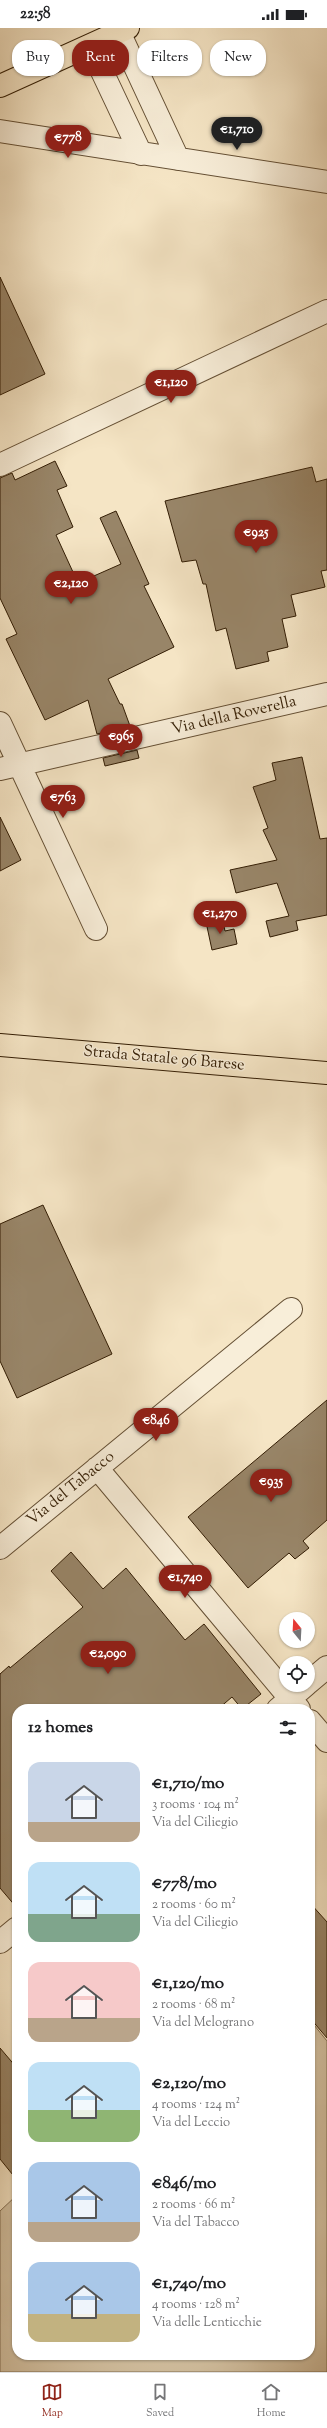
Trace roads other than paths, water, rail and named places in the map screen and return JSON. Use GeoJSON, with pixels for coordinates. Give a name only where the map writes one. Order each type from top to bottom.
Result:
{"type":"FeatureCollection","features":[{"type":"Feature","properties":{"kind":"main road"},"geometry":{"type":"LineString","coordinates":[[103,40],[124,30]]}},
{"type":"Feature","properties":{"kind":"main road"},"geometry":{"type":"LineString","coordinates":[[0,86],[72,54]]}},
{"type":"Feature","properties":{"kind":"main road","name":"Strada Statale 96 Barese"},"geometry":{"type":"LineString","coordinates":[[0,1045],[327,1073]]}},
{"type":"Feature","properties":{"kind":"street"},"geometry":{"type":"LineString","coordinates":[[124,30],[178,160]]}},
{"type":"Feature","properties":{"kind":"street"},"geometry":{"type":"LineString","coordinates":[[104,76],[141,154]]}},
{"type":"Feature","properties":{"kind":"street"},"geometry":{"type":"LineString","coordinates":[[0,131],[178,160],[327,182]]}},
{"type":"Feature","properties":{"kind":"street"},"geometry":{"type":"LineString","coordinates":[[0,465],[327,311]]}},
{"type":"Feature","properties":{"kind":"street","name":"Via della Roverella"},"geometry":{"type":"LineString","coordinates":[[10,767],[327,694]]}},
{"type":"Feature","properties":{"kind":"street"},"geometry":{"type":"LineString","coordinates":[[0,723],[10,767],[96,929]]}},
{"type":"Feature","properties":{"kind":"street","name":"Via del Tabacco"},"geometry":{"type":"LineString","coordinates":[[0,1548],[290,1310]]}},
{"type":"Feature","properties":{"kind":"street"},"geometry":{"type":"LineString","coordinates":[[97,1468],[296,1697],[327,1667]]}},
{"type":"Feature","properties":{"kind":"street"},"geometry":{"type":"LineString","coordinates":[[315,1727],[327,1741]]}},
{"type":"Feature","properties":{"kind":"street"},"geometry":{"type":"LineString","coordinates":[[0,1942],[12,1932]]}}]}
